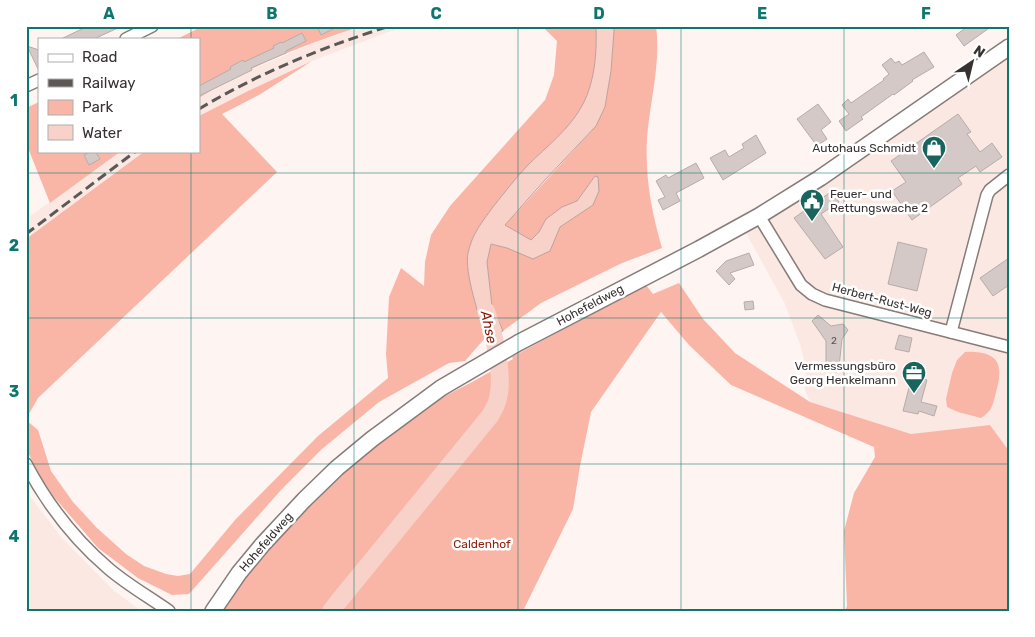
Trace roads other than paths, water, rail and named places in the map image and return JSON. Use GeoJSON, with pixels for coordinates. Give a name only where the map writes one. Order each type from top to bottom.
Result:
{"type":"FeatureCollection","features":[{"type":"Feature","properties":{"kind":"main road","name":"Hohefeldweg"},"geometry":{"type":"LineString","coordinates":[[213,611],[239,573],[304,500],[337,468],[408,411],[441,388],[518,343],[760,216],[820,178],[1009,48]]}},
{"type":"Feature","properties":{"kind":"street"},"geometry":{"type":"LineString","coordinates":[[128,38],[149,27]]}},
{"type":"Feature","properties":{"kind":"street"},"geometry":{"type":"LineString","coordinates":[[26,86],[38,80]]}},
{"type":"Feature","properties":{"kind":"street"},"geometry":{"type":"LineString","coordinates":[[951,332],[987,195],[990,190],[1009,175]]}},
{"type":"Feature","properties":{"kind":"street","name":"Herbert-Rust-Weg"},"geometry":{"type":"LineString","coordinates":[[760,216],[801,285],[812,294],[825,300],[1009,347]]}},
{"type":"Feature","properties":{"kind":"street"},"geometry":{"type":"LineString","coordinates":[[26,464],[42,492],[73,534],[110,570],[169,611]]}},
{"type":"Feature","properties":{"kind":"water"},"geometry":{"type":"Polygon","coordinates":[[[596,26],[613,26],[614,31],[611,71],[605,107],[596,126],[505,225],[531,240],[539,232],[546,219],[562,207],[577,201],[595,176],[598,177],[599,191],[593,205],[560,227],[550,251],[533,259],[507,248],[491,244],[487,262],[492,306],[503,331],[485,338],[468,272],[468,253],[472,240],[478,228],[501,197],[527,166],[558,137],[578,113],[590,86],[596,46],[596,26]]]}},
{"type":"Feature","properties":{"kind":"waterway","name":"Ahse"},"geometry":{"type":"LineString","coordinates":[[331,611],[494,410],[500,389],[500,378],[495,343],[486,311]]}},
{"type":"Feature","properties":{"kind":"waterway"},"geometry":{"type":"LineString","coordinates":[[986,611],[992,611]]}},
{"type":"Feature","properties":{"kind":"railway"},"geometry":{"type":"LineString","coordinates":[[200,108],[268,72],[340,43],[390,26]]}},
{"type":"Feature","properties":{"kind":"railway"},"geometry":{"type":"LineString","coordinates":[[26,234],[135,152]]}},
{"type":"Feature","properties":{"kind":"place","name":"Autohaus Schmidt"},"geometry":{"type":"Point","coordinates":[934,169]}},
{"type":"Feature","properties":{"kind":"place","name":"Feuer- und Rettungswache 2"},"geometry":{"type":"Point","coordinates":[812,222]}},
{"type":"Feature","properties":{"kind":"place","name":"Vermessungsbüro Georg Henkelmann"},"geometry":{"type":"Point","coordinates":[914,394]}},
{"type":"Feature","properties":{"kind":"park label","name":"Caldenhof"},"geometry":{"type":"Point","coordinates":[482,544]}}]}
